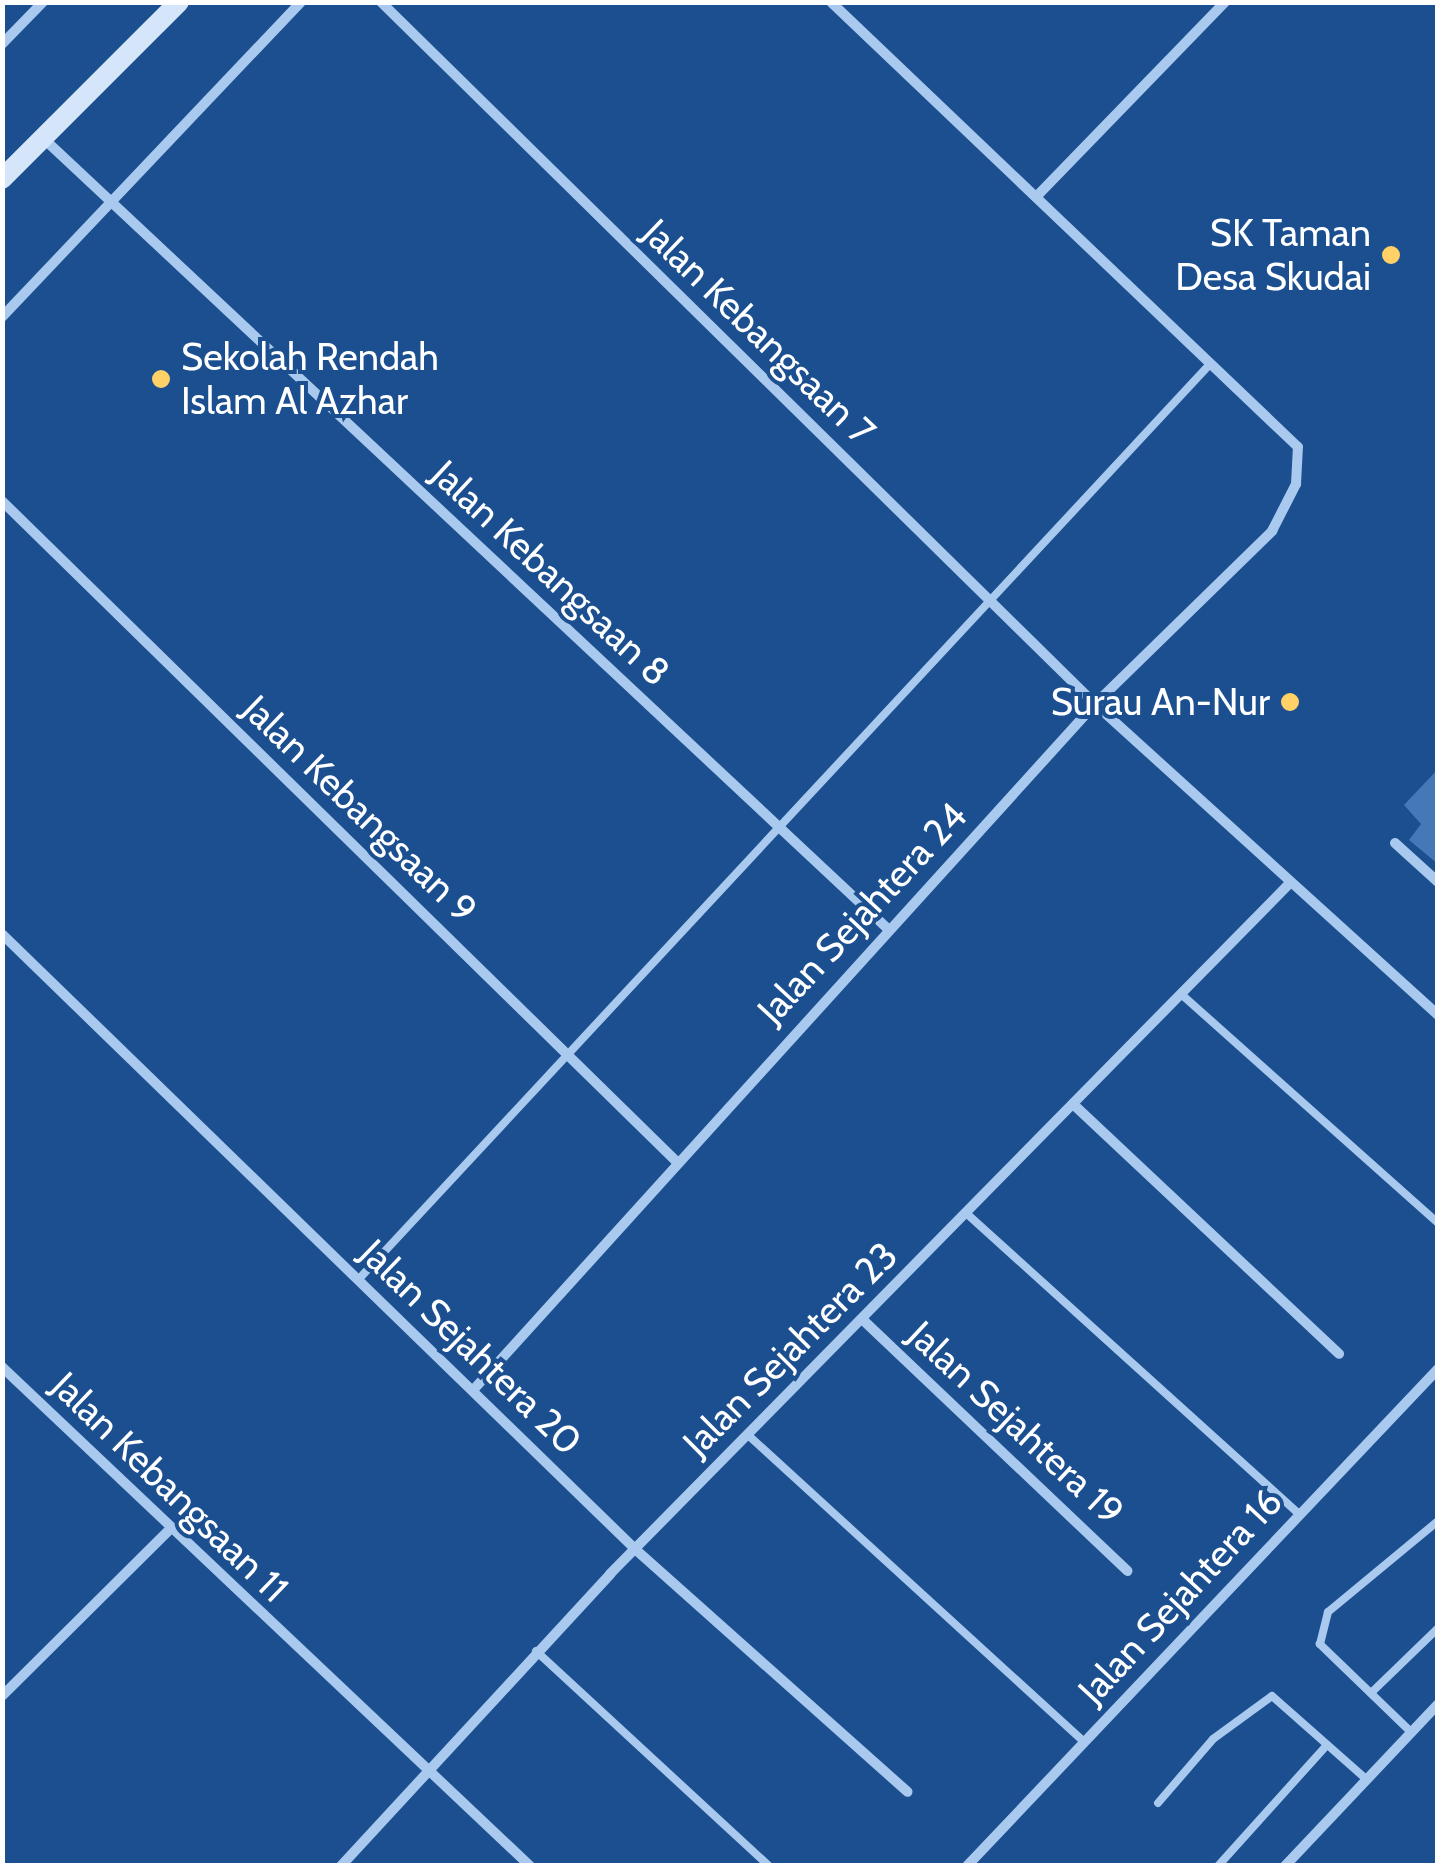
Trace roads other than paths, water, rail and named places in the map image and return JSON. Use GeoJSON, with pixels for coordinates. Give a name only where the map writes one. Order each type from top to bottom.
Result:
{"type":"FeatureCollection","features":[{"type":"Feature","properties":{"kind":"street"},"geometry":{"type":"LineString","coordinates":[[2,44],[43,2]]}},
{"type":"Feature","properties":{"kind":"street"},"geometry":{"type":"LineString","coordinates":[[2,179],[179,2]]}},
{"type":"Feature","properties":{"kind":"street"},"geometry":{"type":"LineString","coordinates":[[2,317],[112,206],[301,2]]}},
{"type":"Feature","properties":{"kind":"street","name":"Jalan Kebangsaan 7"},"geometry":{"type":"LineString","coordinates":[[380,2],[1095,704],[1436,1011]]}},
{"type":"Feature","properties":{"kind":"street"},"geometry":{"type":"LineString","coordinates":[[831,2],[1211,362]]}},
{"type":"Feature","properties":{"kind":"street"},"geometry":{"type":"LineString","coordinates":[[1036,197],[1225,2]]}},
{"type":"Feature","properties":{"kind":"street","name":"Jalan Kebangsaan 8"},"geometry":{"type":"LineString","coordinates":[[43,138],[888,929]]}},
{"type":"Feature","properties":{"kind":"street","name":"Jalan Sejahtera 24"},"geometry":{"type":"LineString","coordinates":[[475,1388],[675,1160],[1095,704],[1272,532],[1296,484],[1298,447],[1211,362]]}},
{"type":"Feature","properties":{"kind":"street","name":"Jalan Kebangsaan 9"},"geometry":{"type":"LineString","coordinates":[[2,501],[675,1160]]}},
{"type":"Feature","properties":{"kind":"street"},"geometry":{"type":"LineString","coordinates":[[1395,843],[1438,882]]}},
{"type":"Feature","properties":{"kind":"street","name":"Jalan Sejahtera 23"},"geometry":{"type":"LineString","coordinates":[[340,1866],[634,1549],[1290,883]]}},
{"type":"Feature","properties":{"kind":"street","name":"Jalan Sejahtera 20"},"geometry":{"type":"LineString","coordinates":[[2,934],[358,1280],[475,1388],[634,1549],[908,1792]]}},
{"type":"Feature","properties":{"kind":"street"},"geometry":{"type":"LineString","coordinates":[[1073,1104],[1339,1354]]}},
{"type":"Feature","properties":{"kind":"street","name":"Jalan Sejahtera 19"},"geometry":{"type":"LineString","coordinates":[[862,1319],[1128,1570]]}},
{"type":"Feature","properties":{"kind":"street","name":"Jalan Kebangsaan 11"},"geometry":{"type":"LineString","coordinates":[[2,1368],[168,1531],[530,1866]]}},
{"type":"Feature","properties":{"kind":"street","name":"Jalan Sejahtera 16"},"geometry":{"type":"LineString","coordinates":[[968,1866],[1298,1513],[1435,1376]]}},
{"type":"Feature","properties":{"kind":"street"},"geometry":{"type":"LineString","coordinates":[[2,1696],[168,1531]]}},
{"type":"Feature","properties":{"kind":"street"},"geometry":{"type":"LineString","coordinates":[[1285,1866],[1438,1704]]}},
{"type":"Feature","properties":{"kind":"lane"},"geometry":{"type":"LineString","coordinates":[[358,1280],[1211,362]]}},
{"type":"Feature","properties":{"kind":"lane"},"geometry":{"type":"LineString","coordinates":[[1181,994],[1438,1222]]}},
{"type":"Feature","properties":{"kind":"lane"},"geometry":{"type":"LineString","coordinates":[[966,1213],[1298,1513]]}},
{"type":"Feature","properties":{"kind":"lane"},"geometry":{"type":"LineString","coordinates":[[748,1435],[1084,1742]]}},
{"type":"Feature","properties":{"kind":"lane"},"geometry":{"type":"LineString","coordinates":[[1411,1732],[1320,1644],[1328,1612],[1438,1521]]}},
{"type":"Feature","properties":{"kind":"lane"},"geometry":{"type":"LineString","coordinates":[[1371,1693],[1438,1628]]}},
{"type":"Feature","properties":{"kind":"lane"},"geometry":{"type":"LineString","coordinates":[[536,1651],[769,1866]]}},
{"type":"Feature","properties":{"kind":"lane"},"geometry":{"type":"LineString","coordinates":[[1158,1803],[1213,1740],[1272,1696],[1366,1779]]}},
{"type":"Feature","properties":{"kind":"lane"},"geometry":{"type":"LineString","coordinates":[[1218,1866],[1328,1744]]}},
{"type":"Feature","properties":{"kind":"place","name":"SK Taman Desa Skudai"},"geometry":{"type":"Point","coordinates":[1391,255]}},
{"type":"Feature","properties":{"kind":"place","name":"Sekolah Rendah Islam Al Azhar"},"geometry":{"type":"Point","coordinates":[161,379]}},
{"type":"Feature","properties":{"kind":"place","name":"Surau An-Nur"},"geometry":{"type":"Point","coordinates":[1290,702]}}]}
